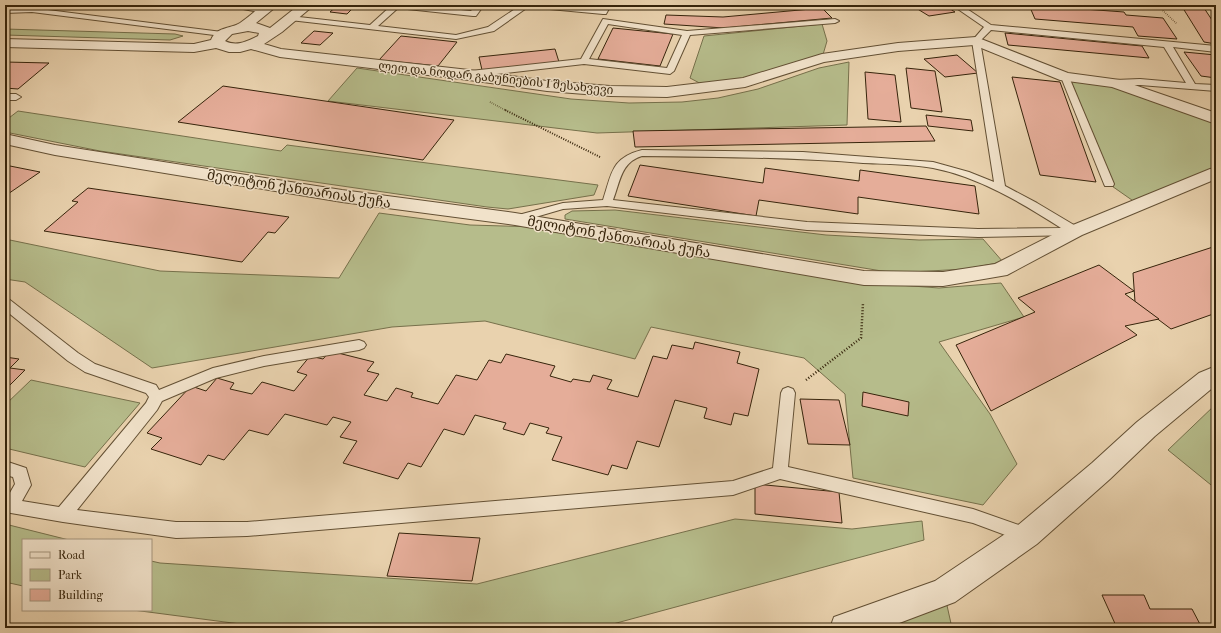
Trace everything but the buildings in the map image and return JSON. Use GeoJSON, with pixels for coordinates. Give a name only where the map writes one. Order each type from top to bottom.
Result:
{"type":"FeatureCollection","features":[{"type":"Feature","properties":{"kind":"street"},"geometry":{"type":"LineString","coordinates":[[220,38],[225,47],[231,48],[252,45],[266,37],[307,5]]}},
{"type":"Feature","properties":{"kind":"street"},"geometry":{"type":"LineString","coordinates":[[5,43],[194,48],[243,27],[267,8]]}},
{"type":"Feature","properties":{"kind":"street"},"geometry":{"type":"LineString","coordinates":[[243,27],[263,29],[266,31],[266,37]]}},
{"type":"Feature","properties":{"kind":"street"},"geometry":{"type":"LineString","coordinates":[[976,41],[1065,77],[1115,83],[1216,119]]}},
{"type":"Feature","properties":{"kind":"street","name":"ლეო და ნოდარ გაბუნიების I შესახვევი"},"geometry":{"type":"LineString","coordinates":[[252,45],[280,53],[555,86],[610,91],[668,92],[745,82],[822,58],[898,47],[976,41]]}},
{"type":"Feature","properties":{"kind":"street","name":"მელიტონ ქანთარიას ქუჩა"},"geometry":{"type":"LineString","coordinates":[[5,139],[55,150],[342,196],[515,219],[864,278],[943,279],[1000,270],[1075,231],[1216,173]]}},
{"type":"Feature","properties":{"kind":"street"},"geometry":{"type":"LineString","coordinates":[[845,628],[944,592],[1027,535],[1101,471],[1146,429],[1207,379],[1216,375]]}},
{"type":"Feature","properties":{"kind":"lane"},"geometry":{"type":"LineString","coordinates":[[233,5],[267,8]]}},
{"type":"Feature","properties":{"kind":"lane"},"geometry":{"type":"LineString","coordinates":[[371,28],[396,5],[473,14],[480,5]]}},
{"type":"Feature","properties":{"kind":"lane"},"geometry":{"type":"LineString","coordinates":[[290,18],[456,37],[491,29],[528,5],[603,12],[607,5]]}},
{"type":"Feature","properties":{"kind":"lane"},"geometry":{"type":"LineString","coordinates":[[956,5],[989,27],[1216,48]]}},
{"type":"Feature","properties":{"kind":"lane"},"geometry":{"type":"LineString","coordinates":[[5,11],[32,10],[87,16],[220,38]]}},
{"type":"Feature","properties":{"kind":"lane"},"geometry":{"type":"LineString","coordinates":[[584,61],[606,21],[687,33],[835,21]]}},
{"type":"Feature","properties":{"kind":"lane"},"geometry":{"type":"LineString","coordinates":[[989,27],[976,41],[1000,188]]}},
{"type":"Feature","properties":{"kind":"lane"},"geometry":{"type":"LineString","coordinates":[[468,75],[584,61],[670,71],[687,33]]}},
{"type":"Feature","properties":{"kind":"lane"},"geometry":{"type":"LineString","coordinates":[[1167,44],[1192,86]]}},
{"type":"Feature","properties":{"kind":"lane"},"geometry":{"type":"LineString","coordinates":[[1065,77],[1109,184]]}},
{"type":"Feature","properties":{"kind":"lane"},"geometry":{"type":"LineString","coordinates":[[1115,83],[1140,82],[1216,88]]}},
{"type":"Feature","properties":{"kind":"lane"},"geometry":{"type":"LineString","coordinates":[[5,97],[16,97]]}},
{"type":"Feature","properties":{"kind":"lane"},"geometry":{"type":"LineString","coordinates":[[607,203],[621,164],[631,156],[642,153],[803,155],[933,165],[966,174],[1000,188],[1033,205],[1075,231]]}},
{"type":"Feature","properties":{"kind":"lane"},"geometry":{"type":"LineString","coordinates":[[515,219],[563,206],[607,203],[807,226],[978,233],[1075,231]]}},
{"type":"Feature","properties":{"kind":"lane"},"geometry":{"type":"LineString","coordinates":[[5,303],[73,357],[90,368],[151,389],[156,397]]}},
{"type":"Feature","properties":{"kind":"lane"},"geometry":{"type":"LineString","coordinates":[[63,515],[152,406],[156,397],[213,373],[264,361],[359,345]]}},
{"type":"Feature","properties":{"kind":"lane"},"geometry":{"type":"LineString","coordinates":[[780,472],[788,393]]}},
{"type":"Feature","properties":{"kind":"lane"},"geometry":{"type":"LineString","coordinates":[[5,468],[20,473],[23,485],[8,505],[63,515],[176,530],[247,529],[733,488],[780,472],[973,516],[1027,535]]}},
{"type":"Feature","properties":{"kind":"path"},"geometry":{"type":"LineString","coordinates":[[1158,5],[1182,29]]}},
{"type":"Feature","properties":{"kind":"path"},"geometry":{"type":"LineString","coordinates":[[488,101],[602,158]]}},
{"type":"Feature","properties":{"kind":"path"},"geometry":{"type":"LineString","coordinates":[[788,393],[861,338],[864,278]]}},
{"type":"Feature","properties":{"kind":"green space"},"geometry":{"type":"Polygon","coordinates":[[[822,24],[827,41],[822,58],[745,82],[707,87],[690,78],[704,36],[822,24]]]}},
{"type":"Feature","properties":{"kind":"green space"},"geometry":{"type":"Polygon","coordinates":[[[5,29],[175,34],[183,36],[170,40],[5,35],[5,29]]]}},
{"type":"Feature","properties":{"kind":"green space"},"geometry":{"type":"Polygon","coordinates":[[[849,62],[847,125],[597,133],[328,101],[357,68],[571,99],[629,103],[682,102],[718,98],[758,89],[819,68],[849,62]]]}},
{"type":"Feature","properties":{"kind":"green space"},"geometry":{"type":"Polygon","coordinates":[[[1065,77],[1138,89],[1216,118],[1216,173],[1139,205],[1109,184],[1065,77]]]}},
{"type":"Feature","properties":{"kind":"green space"},"geometry":{"type":"Polygon","coordinates":[[[18,111],[281,151],[287,145],[598,185],[594,195],[508,209],[487,207],[100,151],[5,132],[5,121],[18,111]]]}},
{"type":"Feature","properties":{"kind":"green space"},"geometry":{"type":"Polygon","coordinates":[[[615,210],[826,235],[919,240],[983,239],[1003,262],[965,269],[894,273],[565,219],[565,215],[572,211],[615,210]]]}},
{"type":"Feature","properties":{"kind":"green space"},"geometry":{"type":"Polygon","coordinates":[[[379,213],[470,225],[538,227],[844,281],[939,288],[1001,283],[1024,317],[939,342],[990,414],[1017,464],[983,505],[853,478],[845,394],[804,358],[651,327],[635,359],[485,321],[392,327],[152,368],[25,282],[5,279],[5,239],[160,271],[339,278],[379,213]]]}},
{"type":"Feature","properties":{"kind":"green space"},"geometry":{"type":"Polygon","coordinates":[[[31,380],[140,403],[85,467],[5,448],[5,405],[31,380]]]}},
{"type":"Feature","properties":{"kind":"green space"},"geometry":{"type":"Polygon","coordinates":[[[1216,404],[1216,489],[1168,450],[1216,404]]]}},
{"type":"Feature","properties":{"kind":"green space"},"geometry":{"type":"Polygon","coordinates":[[[735,519],[852,529],[922,521],[924,540],[598,628],[271,628],[141,611],[152,611],[152,561],[160,563],[477,584],[735,519]]]}},
{"type":"Feature","properties":{"kind":"green space"},"geometry":{"type":"Polygon","coordinates":[[[5,524],[65,539],[22,539],[22,586],[5,582],[5,524]]]}},
{"type":"Feature","properties":{"kind":"green space"},"geometry":{"type":"Polygon","coordinates":[[[944,592],[952,628],[849,628],[944,592]]]}}]}
